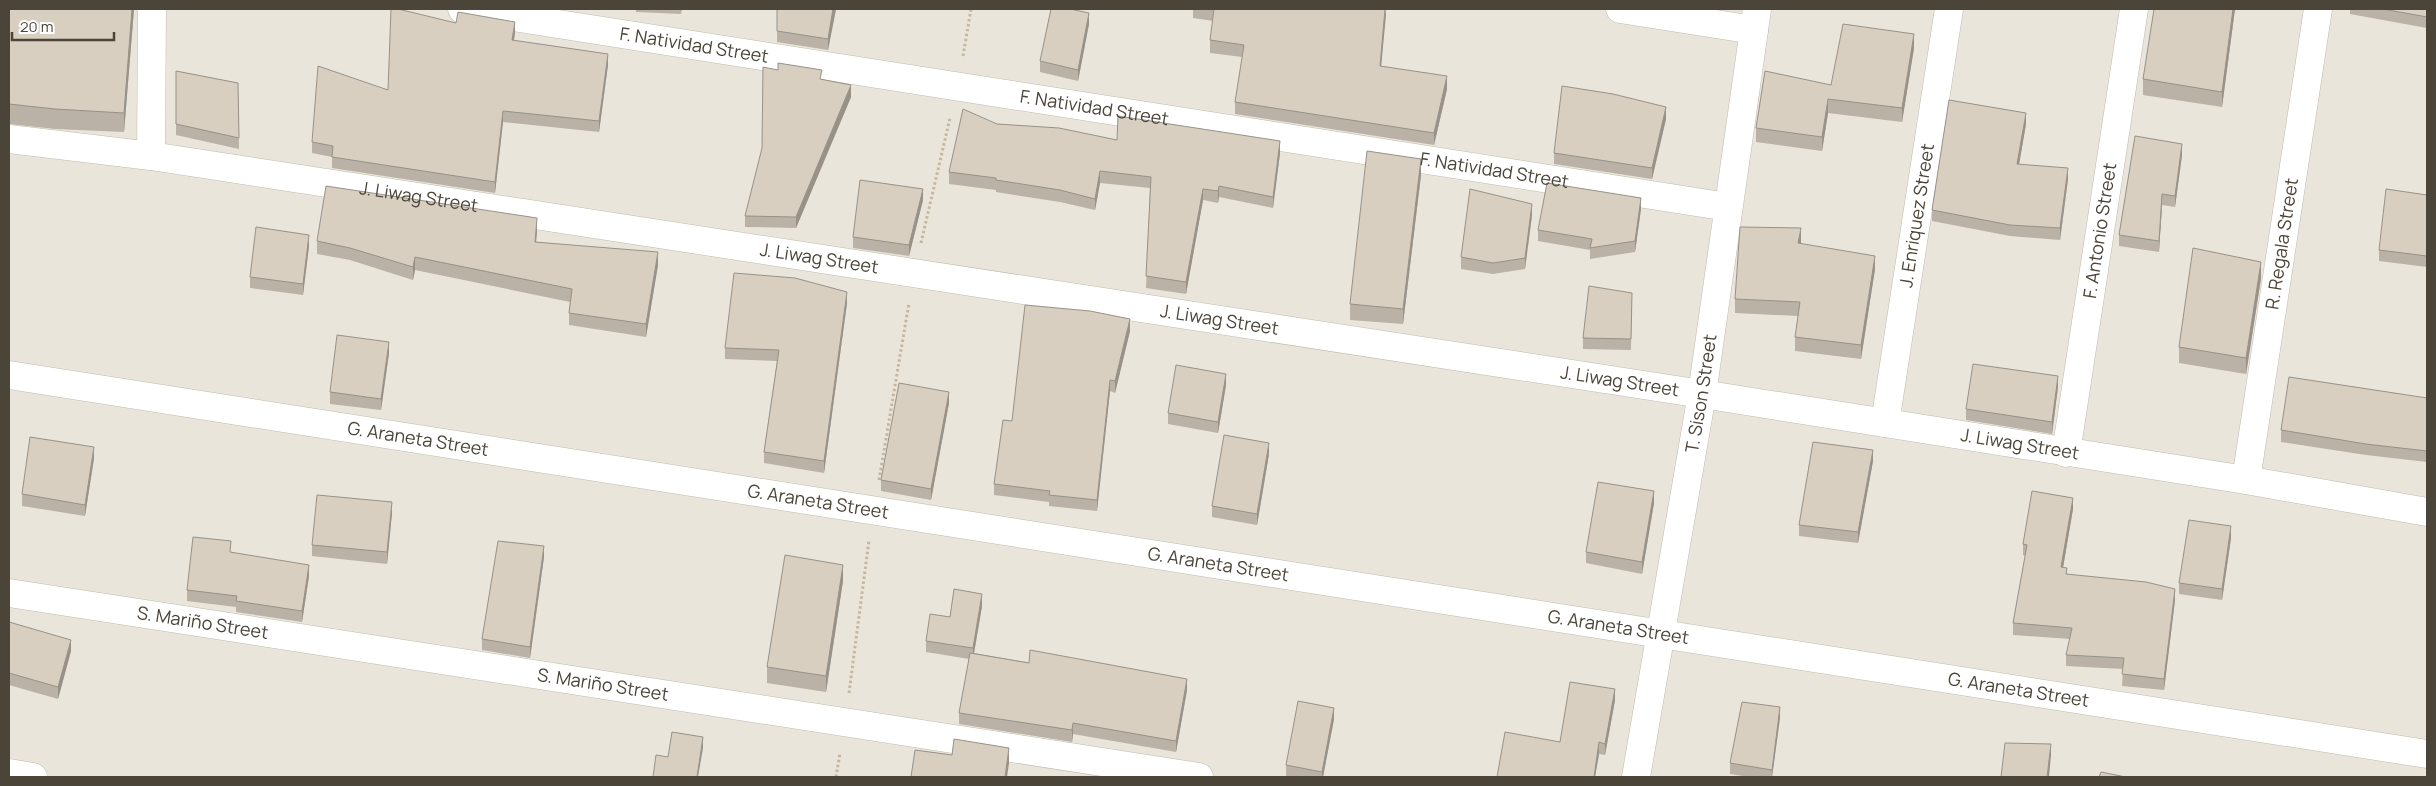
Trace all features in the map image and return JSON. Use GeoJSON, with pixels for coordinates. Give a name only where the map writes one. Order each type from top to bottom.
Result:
{"type":"FeatureCollection","features":[{"type":"Feature","properties":{"kind":"street"},"geometry":{"type":"LineString","coordinates":[[151,156],[152,9]]}},
{"type":"Feature","properties":{"kind":"street","name":"F. Natividad Street"},"geometry":{"type":"LineString","coordinates":[[462,9],[1728,207]]}},
{"type":"Feature","properties":{"kind":"street"},"geometry":{"type":"LineString","coordinates":[[1620,9],[1755,19]]}},
{"type":"Feature","properties":{"kind":"street","name":"J. Enriquez Street"},"geometry":{"type":"LineString","coordinates":[[1884,423],[1949,9]]}},
{"type":"Feature","properties":{"kind":"street","name":"F. Antonio Street"},"geometry":{"type":"LineString","coordinates":[[2066,453],[2134,9]]}},
{"type":"Feature","properties":{"kind":"street","name":"R. Regala Street"},"geometry":{"type":"LineString","coordinates":[[2246,480],[2318,9]]}},
{"type":"Feature","properties":{"kind":"street","name":"T. Sison Street"},"geometry":{"type":"LineString","coordinates":[[1636,777],[1663,632],[1702,394],[1755,19]]}},
{"type":"Feature","properties":{"kind":"street","name":"J. Liwag Street"},"geometry":{"type":"LineString","coordinates":[[9,139],[151,156],[1702,394],[2246,480],[2427,512]]}},
{"type":"Feature","properties":{"kind":"street","name":"G. Araneta Street"},"geometry":{"type":"LineString","coordinates":[[9,374],[1663,632],[2427,754]]}},
{"type":"Feature","properties":{"kind":"street","name":"S. Mariño Street"},"geometry":{"type":"LineString","coordinates":[[9,592],[1199,777]]}},
{"type":"Feature","properties":{"kind":"street"},"geometry":{"type":"LineString","coordinates":[[9,774],[33,777]]}},
{"type":"Feature","properties":{"kind":"path"},"geometry":{"type":"LineString","coordinates":[[836,777],[874,509],[914,273],[958,86],[971,9]]}},
{"type":"Feature","properties":{"kind":"shaded area"},"geometry":{"type":"Polygon","coordinates":[[[9,9],[2427,9],[2427,777],[9,777],[9,9]]]}},
{"type":"Feature","properties":{"kind":"building"},"geometry":{"type":"Polygon","coordinates":[[[9,9],[132,9],[124,113],[9,104],[9,9]]]}},
{"type":"Feature","properties":{"kind":"building"},"geometry":{"type":"Polygon","coordinates":[[[391,9],[456,23],[458,12],[515,22],[512,40],[608,54],[599,121],[503,111],[495,182],[332,157],[333,146],[312,142],[318,66],[388,90],[391,9]]]}},
{"type":"Feature","properties":{"kind":"building"},"geometry":{"type":"Polygon","coordinates":[[[777,9],[833,9],[828,39],[777,31],[777,9]]]}},
{"type":"Feature","properties":{"kind":"building"},"geometry":{"type":"Polygon","coordinates":[[[1051,9],[1070,9],[1089,13],[1078,70],[1040,61],[1051,9]]]}},
{"type":"Feature","properties":{"kind":"building"},"geometry":{"type":"Polygon","coordinates":[[[1214,9],[1385,9],[1380,66],[1447,76],[1434,133],[1235,102],[1244,45],[1210,40],[1214,9]]]}},
{"type":"Feature","properties":{"kind":"building"},"geometry":{"type":"Polygon","coordinates":[[[2154,9],[2233,9],[2222,92],[2143,79],[2154,9]]]}},
{"type":"Feature","properties":{"kind":"building"},"geometry":{"type":"Polygon","coordinates":[[[2383,9],[2427,9],[2427,17],[2383,9]]]}},
{"type":"Feature","properties":{"kind":"building"},"geometry":{"type":"Polygon","coordinates":[[[1843,24],[1914,34],[1902,108],[1828,99],[1822,137],[1756,128],[1765,71],[1831,85],[1843,24]]]}},
{"type":"Feature","properties":{"kind":"building"},"geometry":{"type":"Polygon","coordinates":[[[778,63],[822,70],[820,79],[851,85],[796,217],[745,216],[762,148],[763,67],[778,70],[778,63]]]}},
{"type":"Feature","properties":{"kind":"building"},"geometry":{"type":"Polygon","coordinates":[[[176,71],[238,83],[239,138],[176,124],[176,71]]]}},
{"type":"Feature","properties":{"kind":"building"},"geometry":{"type":"Polygon","coordinates":[[[1562,86],[1613,94],[1666,107],[1652,168],[1554,153],[1562,86]]]}},
{"type":"Feature","properties":{"kind":"building"},"geometry":{"type":"Polygon","coordinates":[[[1949,100],[2026,113],[2017,164],[2068,168],[2060,228],[2010,225],[1932,210],[1949,100]]]}},
{"type":"Feature","properties":{"kind":"building"},"geometry":{"type":"Polygon","coordinates":[[[963,109],[997,124],[1059,128],[1117,140],[1118,116],[1280,141],[1273,197],[1219,186],[1218,191],[1203,189],[1186,282],[1146,276],[1151,177],[1100,171],[1095,199],[1060,190],[996,180],[996,178],[949,172],[963,109]]]}},
{"type":"Feature","properties":{"kind":"building"},"geometry":{"type":"Polygon","coordinates":[[[2135,136],[2182,144],[2175,196],[2162,194],[2159,241],[2119,235],[2135,136]]]}},
{"type":"Feature","properties":{"kind":"building"},"geometry":{"type":"Polygon","coordinates":[[[1367,151],[1421,159],[1403,309],[1350,304],[1367,151]]]}},
{"type":"Feature","properties":{"kind":"building"},"geometry":{"type":"Polygon","coordinates":[[[860,180],[923,189],[909,245],[853,237],[860,180]]]}},
{"type":"Feature","properties":{"kind":"building"},"geometry":{"type":"Polygon","coordinates":[[[1547,183],[1641,198],[1635,241],[1590,248],[1592,239],[1538,230],[1547,183]]]}},
{"type":"Feature","properties":{"kind":"building"},"geometry":{"type":"Polygon","coordinates":[[[326,186],[537,218],[535,242],[658,252],[646,324],[569,313],[572,289],[415,257],[413,267],[350,248],[317,241],[326,186]]]}},
{"type":"Feature","properties":{"kind":"building"},"geometry":{"type":"Polygon","coordinates":[[[1470,189],[1532,204],[1525,258],[1493,263],[1461,257],[1470,189]]]}},
{"type":"Feature","properties":{"kind":"building"},"geometry":{"type":"Polygon","coordinates":[[[2386,189],[2427,195],[2427,256],[2379,250],[2386,189]]]}},
{"type":"Feature","properties":{"kind":"building"},"geometry":{"type":"Polygon","coordinates":[[[256,227],[309,235],[303,284],[250,277],[256,227]]]}},
{"type":"Feature","properties":{"kind":"building"},"geometry":{"type":"Polygon","coordinates":[[[1740,227],[1801,228],[1798,243],[1875,256],[1861,345],[1795,337],[1800,302],[1735,299],[1740,227]]]}},
{"type":"Feature","properties":{"kind":"building"},"geometry":{"type":"Polygon","coordinates":[[[2193,248],[2261,262],[2246,358],[2179,347],[2193,248]]]}},
{"type":"Feature","properties":{"kind":"building"},"geometry":{"type":"Polygon","coordinates":[[[734,273],[795,278],[847,292],[824,461],[764,452],[779,350],[725,348],[734,273]]]}},
{"type":"Feature","properties":{"kind":"building"},"geometry":{"type":"Polygon","coordinates":[[[1589,286],[1632,293],[1631,339],[1583,338],[1589,286]]]}},
{"type":"Feature","properties":{"kind":"building"},"geometry":{"type":"Polygon","coordinates":[[[1025,305],[1090,311],[1130,319],[1115,381],[1110,380],[1097,500],[1049,495],[1050,491],[994,484],[1003,420],[1012,421],[1025,305]]]}},
{"type":"Feature","properties":{"kind":"building"},"geometry":{"type":"Polygon","coordinates":[[[337,335],[389,342],[381,399],[330,392],[337,335]]]}},
{"type":"Feature","properties":{"kind":"building"},"geometry":{"type":"Polygon","coordinates":[[[1973,364],[2058,376],[2052,422],[1966,409],[1973,364]]]}},
{"type":"Feature","properties":{"kind":"building"},"geometry":{"type":"Polygon","coordinates":[[[1176,365],[1226,374],[1218,422],[1168,413],[1176,365]]]}},
{"type":"Feature","properties":{"kind":"building"},"geometry":{"type":"Polygon","coordinates":[[[2289,377],[2427,398],[2427,451],[2366,444],[2281,430],[2289,377]]]}},
{"type":"Feature","properties":{"kind":"building"},"geometry":{"type":"Polygon","coordinates":[[[899,383],[949,392],[931,489],[881,480],[899,383]]]}},
{"type":"Feature","properties":{"kind":"building"},"geometry":{"type":"Polygon","coordinates":[[[1224,435],[1269,443],[1257,514],[1212,506],[1224,435]]]}},
{"type":"Feature","properties":{"kind":"building"},"geometry":{"type":"Polygon","coordinates":[[[30,437],[94,447],[85,505],[22,494],[30,437]]]}},
{"type":"Feature","properties":{"kind":"building"},"geometry":{"type":"Polygon","coordinates":[[[1813,442],[1873,450],[1858,532],[1799,525],[1813,442]]]}},
{"type":"Feature","properties":{"kind":"building"},"geometry":{"type":"Polygon","coordinates":[[[1598,482],[1654,491],[1642,562],[1586,552],[1598,482]]]}},
{"type":"Feature","properties":{"kind":"building"},"geometry":{"type":"Polygon","coordinates":[[[2032,491],[2073,498],[2061,567],[2067,568],[2066,574],[2146,582],[2175,589],[2164,679],[2122,674],[2124,658],[2066,655],[2072,628],[2013,623],[2027,545],[2023,544],[2032,491]]]}},
{"type":"Feature","properties":{"kind":"building"},"geometry":{"type":"Polygon","coordinates":[[[317,495],[392,502],[387,552],[312,545],[317,495]]]}},
{"type":"Feature","properties":{"kind":"building"},"geometry":{"type":"Polygon","coordinates":[[[2189,520],[2231,526],[2222,589],[2179,583],[2189,520]]]}},
{"type":"Feature","properties":{"kind":"building"},"geometry":{"type":"Polygon","coordinates":[[[193,537],[231,541],[230,552],[309,565],[302,611],[236,601],[237,596],[187,590],[193,537]]]}},
{"type":"Feature","properties":{"kind":"building"},"geometry":{"type":"Polygon","coordinates":[[[498,541],[544,546],[530,647],[482,639],[498,541]]]}},
{"type":"Feature","properties":{"kind":"building"},"geometry":{"type":"Polygon","coordinates":[[[785,555],[843,565],[826,676],[767,667],[785,555]]]}},
{"type":"Feature","properties":{"kind":"building"},"geometry":{"type":"Polygon","coordinates":[[[954,589],[982,594],[973,648],[926,641],[930,614],[950,617],[954,589]]]}},
{"type":"Feature","properties":{"kind":"building"},"geometry":{"type":"Polygon","coordinates":[[[9,622],[71,640],[58,687],[9,673],[9,622]]]}},
{"type":"Feature","properties":{"kind":"building"},"geometry":{"type":"Polygon","coordinates":[[[1030,650],[1187,679],[1176,741],[1073,723],[1072,730],[959,713],[970,653],[1029,663],[1030,650]]]}},
{"type":"Feature","properties":{"kind":"building"},"geometry":{"type":"Polygon","coordinates":[[[1570,682],[1615,689],[1605,744],[1599,742],[1594,777],[1497,777],[1505,732],[1560,742],[1570,682]]]}},
{"type":"Feature","properties":{"kind":"building"},"geometry":{"type":"Polygon","coordinates":[[[1298,701],[1334,708],[1322,772],[1286,765],[1298,701]]]}},
{"type":"Feature","properties":{"kind":"building"},"geometry":{"type":"Polygon","coordinates":[[[1742,702],[1780,707],[1772,770],[1730,763],[1742,702]]]}},
{"type":"Feature","properties":{"kind":"building"},"geometry":{"type":"Polygon","coordinates":[[[672,732],[703,737],[697,777],[653,777],[656,755],[668,757],[672,732]]]}},
{"type":"Feature","properties":{"kind":"building"},"geometry":{"type":"Polygon","coordinates":[[[954,739],[1009,748],[1005,777],[911,777],[915,750],[952,755],[954,739]]]}},
{"type":"Feature","properties":{"kind":"building"},"geometry":{"type":"Polygon","coordinates":[[[2005,743],[2051,744],[2047,777],[2001,777],[2005,743]]]}},
{"type":"Feature","properties":{"kind":"building"},"geometry":{"type":"Polygon","coordinates":[[[2101,772],[2126,777],[2099,777],[2101,772]]]}}]}
